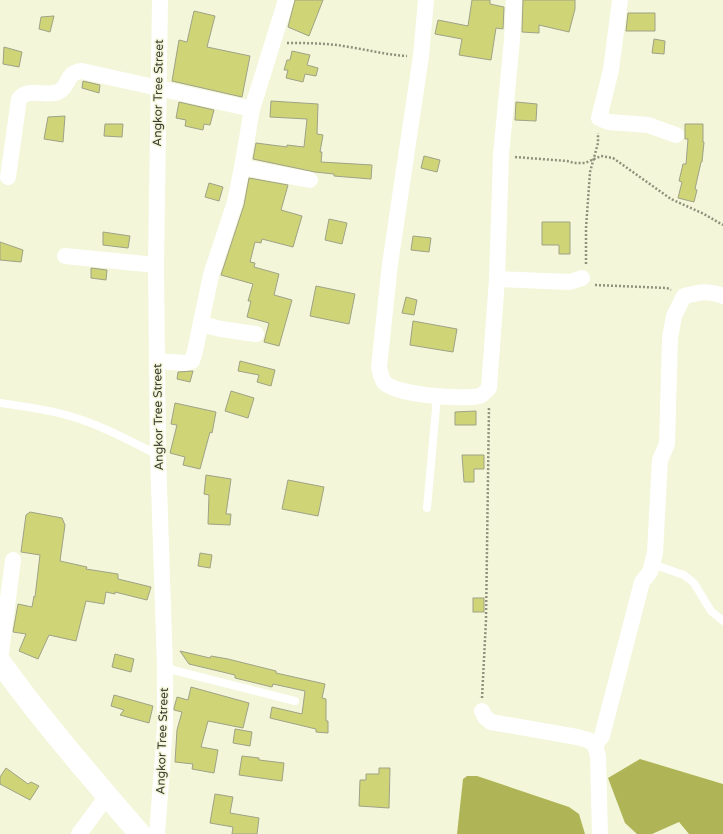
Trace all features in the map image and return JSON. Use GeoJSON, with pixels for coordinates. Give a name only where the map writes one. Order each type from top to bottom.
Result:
{"type":"FeatureCollection","features":[{"type":"Feature","properties":{"kind":"street","name":"Angkor Tree Street"},"geometry":{"type":"LineString","coordinates":[[157,834],[165,728],[165,668],[158,455],[156,265],[160,0]]}},
{"type":"Feature","properties":{"kind":"street"},"geometry":{"type":"LineString","coordinates":[[157,361],[184,363],[192,361],[211,275],[235,202],[252,109],[286,0]]}},
{"type":"Feature","properties":{"kind":"street"},"geometry":{"type":"LineString","coordinates":[[426,0],[421,56],[390,264],[379,367],[383,381],[392,388],[437,397],[464,398],[481,395],[489,388],[498,279],[501,155],[512,40],[514,0]]}},
{"type":"Feature","properties":{"kind":"street"},"geometry":{"type":"LineString","coordinates":[[620,0],[610,70],[599,118],[608,122],[648,125],[676,135]]}},
{"type":"Feature","properties":{"kind":"street"},"geometry":{"type":"LineString","coordinates":[[8,176],[19,99],[22,96],[33,92],[59,92],[66,85],[71,75],[76,72],[82,71],[252,109]]}},
{"type":"Feature","properties":{"kind":"street"},"geometry":{"type":"LineString","coordinates":[[242,167],[310,180]]}},
{"type":"Feature","properties":{"kind":"street"},"geometry":{"type":"LineString","coordinates":[[65,256],[156,265]]}},
{"type":"Feature","properties":{"kind":"street"},"geometry":{"type":"LineString","coordinates":[[498,279],[570,282],[582,278]]}},
{"type":"Feature","properties":{"kind":"street"},"geometry":{"type":"LineString","coordinates":[[595,745],[602,736],[642,582],[650,572],[655,553],[660,460],[667,444],[670,338],[674,316],[684,296],[700,292],[715,293],[723,296]]}},
{"type":"Feature","properties":{"kind":"street"},"geometry":{"type":"LineString","coordinates":[[201,324],[221,329],[256,334]]}},
{"type":"Feature","properties":{"kind":"street"},"geometry":{"type":"LineString","coordinates":[[13,560],[0,661],[20,690],[140,834]]}},
{"type":"Feature","properties":{"kind":"street"},"geometry":{"type":"LineString","coordinates":[[482,711],[485,717],[491,722],[577,737],[588,740],[595,745],[598,756],[600,834]]}},
{"type":"Feature","properties":{"kind":"street"},"geometry":{"type":"LineString","coordinates":[[79,834],[107,796]]}},
{"type":"Feature","properties":{"kind":"lane"},"geometry":{"type":"LineString","coordinates":[[428,508],[437,397]]}},
{"type":"Feature","properties":{"kind":"lane"},"geometry":{"type":"LineString","coordinates":[[0,403],[43,409],[73,417],[112,432],[158,455]]}},
{"type":"Feature","properties":{"kind":"lane"},"geometry":{"type":"LineString","coordinates":[[652,564],[684,575],[694,583],[711,611],[723,621]]}},
{"type":"Feature","properties":{"kind":"lane"},"geometry":{"type":"LineString","coordinates":[[165,668],[295,701]]}},
{"type":"Feature","properties":{"kind":"path"},"geometry":{"type":"LineString","coordinates":[[273,43],[325,43],[376,53],[421,56]]}},
{"type":"Feature","properties":{"kind":"path"},"geometry":{"type":"LineString","coordinates":[[599,118],[598,143],[590,172],[586,228],[586,267],[582,278],[591,285],[667,288],[682,293],[684,296]]}},
{"type":"Feature","properties":{"kind":"path"},"geometry":{"type":"LineString","coordinates":[[501,155],[567,161],[574,163],[585,163],[601,156],[613,158],[671,199],[704,214],[723,226]]}},
{"type":"Feature","properties":{"kind":"path"},"geometry":{"type":"LineString","coordinates":[[482,711],[486,620],[489,388]]}},
{"type":"Feature","properties":{"kind":"shaded area"},"geometry":{"type":"Polygon","coordinates":[[[640,759],[723,784],[723,834],[689,834],[679,822],[652,834],[637,834],[625,823],[608,778],[640,759]]]}},
{"type":"Feature","properties":{"kind":"shaded area"},"geometry":{"type":"Polygon","coordinates":[[[467,776],[477,776],[569,807],[579,814],[585,834],[457,834],[463,779],[467,776]]]}},
{"type":"Feature","properties":{"kind":"building"},"geometry":{"type":"Polygon","coordinates":[[[295,0],[323,0],[309,36],[288,27],[295,0]]]}},
{"type":"Feature","properties":{"kind":"building"},"geometry":{"type":"Polygon","coordinates":[[[472,0],[490,0],[490,4],[504,7],[503,29],[496,28],[491,60],[459,55],[462,39],[435,34],[438,20],[468,26],[472,0]]]}},
{"type":"Feature","properties":{"kind":"building"},"geometry":{"type":"Polygon","coordinates":[[[523,0],[575,0],[575,9],[569,32],[539,25],[539,33],[522,32],[523,0]]]}},
{"type":"Feature","properties":{"kind":"building"},"geometry":{"type":"Polygon","coordinates":[[[194,11],[215,16],[207,47],[250,56],[242,97],[172,81],[179,40],[187,42],[194,11]]]}},
{"type":"Feature","properties":{"kind":"building"},"geometry":{"type":"Polygon","coordinates":[[[628,13],[655,13],[655,31],[626,31],[628,13]]]}},
{"type":"Feature","properties":{"kind":"building"},"geometry":{"type":"Polygon","coordinates":[[[54,16],[50,32],[39,29],[41,17],[54,16]]]}},
{"type":"Feature","properties":{"kind":"building"},"geometry":{"type":"Polygon","coordinates":[[[654,39],[665,41],[664,54],[652,53],[654,39]]]}},
{"type":"Feature","properties":{"kind":"building"},"geometry":{"type":"Polygon","coordinates":[[[4,47],[22,52],[19,67],[3,64],[4,47]]]}},
{"type":"Feature","properties":{"kind":"building"},"geometry":{"type":"Polygon","coordinates":[[[292,51],[310,55],[307,65],[318,68],[316,76],[305,74],[303,82],[286,78],[288,70],[284,70],[287,60],[290,60],[292,51]]]}},
{"type":"Feature","properties":{"kind":"building"},"geometry":{"type":"Polygon","coordinates":[[[83,81],[100,85],[99,93],[82,88],[83,81]]]}},
{"type":"Feature","properties":{"kind":"building"},"geometry":{"type":"Polygon","coordinates":[[[271,101],[318,104],[317,134],[323,135],[320,152],[322,152],[321,162],[372,165],[371,179],[334,176],[334,174],[315,172],[253,159],[256,143],[287,147],[287,145],[304,147],[307,119],[270,117],[271,101]]]}},
{"type":"Feature","properties":{"kind":"building"},"geometry":{"type":"Polygon","coordinates":[[[179,102],[214,110],[210,125],[204,124],[203,130],[185,126],[186,120],[176,118],[179,102]]]}},
{"type":"Feature","properties":{"kind":"building"},"geometry":{"type":"Polygon","coordinates":[[[516,102],[537,104],[536,121],[515,120],[516,102]]]}},
{"type":"Feature","properties":{"kind":"building"},"geometry":{"type":"Polygon","coordinates":[[[65,116],[63,142],[44,139],[48,117],[65,116]]]}},
{"type":"Feature","properties":{"kind":"building"},"geometry":{"type":"Polygon","coordinates":[[[105,124],[123,124],[122,137],[104,136],[105,124]]]}},
{"type":"Feature","properties":{"kind":"building"},"geometry":{"type":"Polygon","coordinates":[[[685,124],[703,124],[704,142],[702,162],[695,189],[697,190],[694,202],[678,198],[682,182],[679,181],[683,164],[686,164],[688,139],[685,139],[685,124]]]}},
{"type":"Feature","properties":{"kind":"building"},"geometry":{"type":"Polygon","coordinates":[[[424,156],[440,160],[437,172],[421,168],[424,156]]]}},
{"type":"Feature","properties":{"kind":"building"},"geometry":{"type":"Polygon","coordinates":[[[249,178],[288,185],[281,210],[302,216],[293,247],[262,239],[261,243],[255,242],[250,262],[255,263],[254,267],[279,274],[274,295],[292,300],[279,346],[264,342],[269,323],[247,317],[251,301],[248,301],[253,284],[221,275],[244,205],[249,178]]]}},
{"type":"Feature","properties":{"kind":"building"},"geometry":{"type":"Polygon","coordinates":[[[209,183],[223,187],[219,201],[205,197],[209,183]]]}},
{"type":"Feature","properties":{"kind":"building"},"geometry":{"type":"Polygon","coordinates":[[[329,219],[347,223],[342,244],[325,240],[329,219]]]}},
{"type":"Feature","properties":{"kind":"building"},"geometry":{"type":"Polygon","coordinates":[[[542,222],[570,222],[570,254],[559,254],[559,245],[542,245],[542,222]]]}},
{"type":"Feature","properties":{"kind":"building"},"geometry":{"type":"Polygon","coordinates":[[[103,232],[130,236],[128,248],[103,245],[103,232]]]}},
{"type":"Feature","properties":{"kind":"building"},"geometry":{"type":"Polygon","coordinates":[[[413,236],[431,238],[429,252],[411,250],[413,236]]]}},
{"type":"Feature","properties":{"kind":"building"},"geometry":{"type":"Polygon","coordinates":[[[0,242],[23,250],[21,262],[0,260],[0,242]]]}},
{"type":"Feature","properties":{"kind":"building"},"geometry":{"type":"Polygon","coordinates":[[[91,268],[107,270],[106,280],[91,278],[91,268]]]}},
{"type":"Feature","properties":{"kind":"building"},"geometry":{"type":"Polygon","coordinates":[[[316,286],[355,294],[349,324],[310,316],[316,286]]]}},
{"type":"Feature","properties":{"kind":"building"},"geometry":{"type":"Polygon","coordinates":[[[406,297],[417,300],[414,315],[402,313],[406,297]]]}},
{"type":"Feature","properties":{"kind":"building"},"geometry":{"type":"Polygon","coordinates":[[[413,321],[457,329],[453,352],[410,345],[413,321]]]}},
{"type":"Feature","properties":{"kind":"building"},"geometry":{"type":"Polygon","coordinates":[[[240,361],[275,370],[271,386],[257,382],[259,375],[238,371],[240,361]]]}},
{"type":"Feature","properties":{"kind":"building"},"geometry":{"type":"Polygon","coordinates":[[[193,371],[190,382],[177,379],[178,372],[193,371]]]}},
{"type":"Feature","properties":{"kind":"building"},"geometry":{"type":"Polygon","coordinates":[[[231,391],[254,398],[248,418],[225,411],[231,391]]]}},
{"type":"Feature","properties":{"kind":"building"},"geometry":{"type":"Polygon","coordinates":[[[175,403],[216,412],[212,433],[210,432],[200,469],[183,465],[185,457],[170,453],[177,425],[171,424],[175,403]]]}},
{"type":"Feature","properties":{"kind":"building"},"geometry":{"type":"Polygon","coordinates":[[[476,411],[476,425],[455,425],[455,412],[476,411]]]}},
{"type":"Feature","properties":{"kind":"building"},"geometry":{"type":"Polygon","coordinates":[[[462,455],[484,455],[484,469],[474,469],[474,482],[464,482],[462,455]]]}},
{"type":"Feature","properties":{"kind":"building"},"geometry":{"type":"Polygon","coordinates":[[[206,475],[231,479],[226,514],[231,514],[230,525],[208,524],[209,495],[204,494],[206,475]]]}},
{"type":"Feature","properties":{"kind":"building"},"geometry":{"type":"Polygon","coordinates":[[[288,480],[324,487],[318,516],[282,509],[288,480]]]}},
{"type":"Feature","properties":{"kind":"building"},"geometry":{"type":"Polygon","coordinates":[[[30,512],[62,518],[65,525],[60,561],[87,567],[86,569],[118,574],[118,579],[151,587],[147,600],[115,592],[115,594],[106,592],[104,604],[86,601],[76,641],[49,635],[38,659],[19,651],[26,634],[13,632],[18,604],[32,607],[34,596],[35,597],[40,555],[21,552],[26,515],[30,512]]]}},
{"type":"Feature","properties":{"kind":"building"},"geometry":{"type":"Polygon","coordinates":[[[200,553],[212,555],[210,568],[198,566],[200,553]]]}},
{"type":"Feature","properties":{"kind":"building"},"geometry":{"type":"Polygon","coordinates":[[[473,598],[484,598],[484,612],[473,612],[473,598]]]}},
{"type":"Feature","properties":{"kind":"building"},"geometry":{"type":"Polygon","coordinates":[[[180,651],[210,658],[211,656],[228,659],[276,671],[276,673],[325,684],[322,698],[326,699],[326,721],[328,721],[328,733],[316,732],[316,729],[270,718],[272,707],[302,714],[305,691],[273,684],[272,687],[235,678],[235,675],[189,664],[180,651]]]}},
{"type":"Feature","properties":{"kind":"building"},"geometry":{"type":"Polygon","coordinates":[[[115,654],[134,659],[131,672],[112,667],[115,654]]]}},
{"type":"Feature","properties":{"kind":"building"},"geometry":{"type":"Polygon","coordinates":[[[191,687],[249,703],[243,728],[208,721],[201,747],[218,750],[214,773],[192,769],[193,764],[175,762],[177,730],[182,712],[174,710],[174,708],[177,697],[188,700],[191,687]]]}},
{"type":"Feature","properties":{"kind":"building"},"geometry":{"type":"Polygon","coordinates":[[[114,695],[153,706],[149,723],[120,715],[124,710],[111,706],[114,695]]]}},
{"type":"Feature","properties":{"kind":"building"},"geometry":{"type":"Polygon","coordinates":[[[235,729],[252,732],[250,746],[233,743],[235,729]]]}},
{"type":"Feature","properties":{"kind":"building"},"geometry":{"type":"Polygon","coordinates":[[[242,756],[284,763],[282,781],[239,775],[242,756]]]}},
{"type":"Feature","properties":{"kind":"building"},"geometry":{"type":"Polygon","coordinates":[[[6,768],[28,784],[31,782],[39,786],[30,800],[0,784],[0,777],[6,768]]]}},
{"type":"Feature","properties":{"kind":"building"},"geometry":{"type":"Polygon","coordinates":[[[379,768],[390,768],[389,808],[359,806],[360,780],[366,780],[366,774],[379,774],[379,768]]]}},
{"type":"Feature","properties":{"kind":"building"},"geometry":{"type":"Polygon","coordinates":[[[215,794],[233,797],[230,813],[259,818],[257,834],[232,834],[233,827],[210,823],[215,794]]]}}]}
